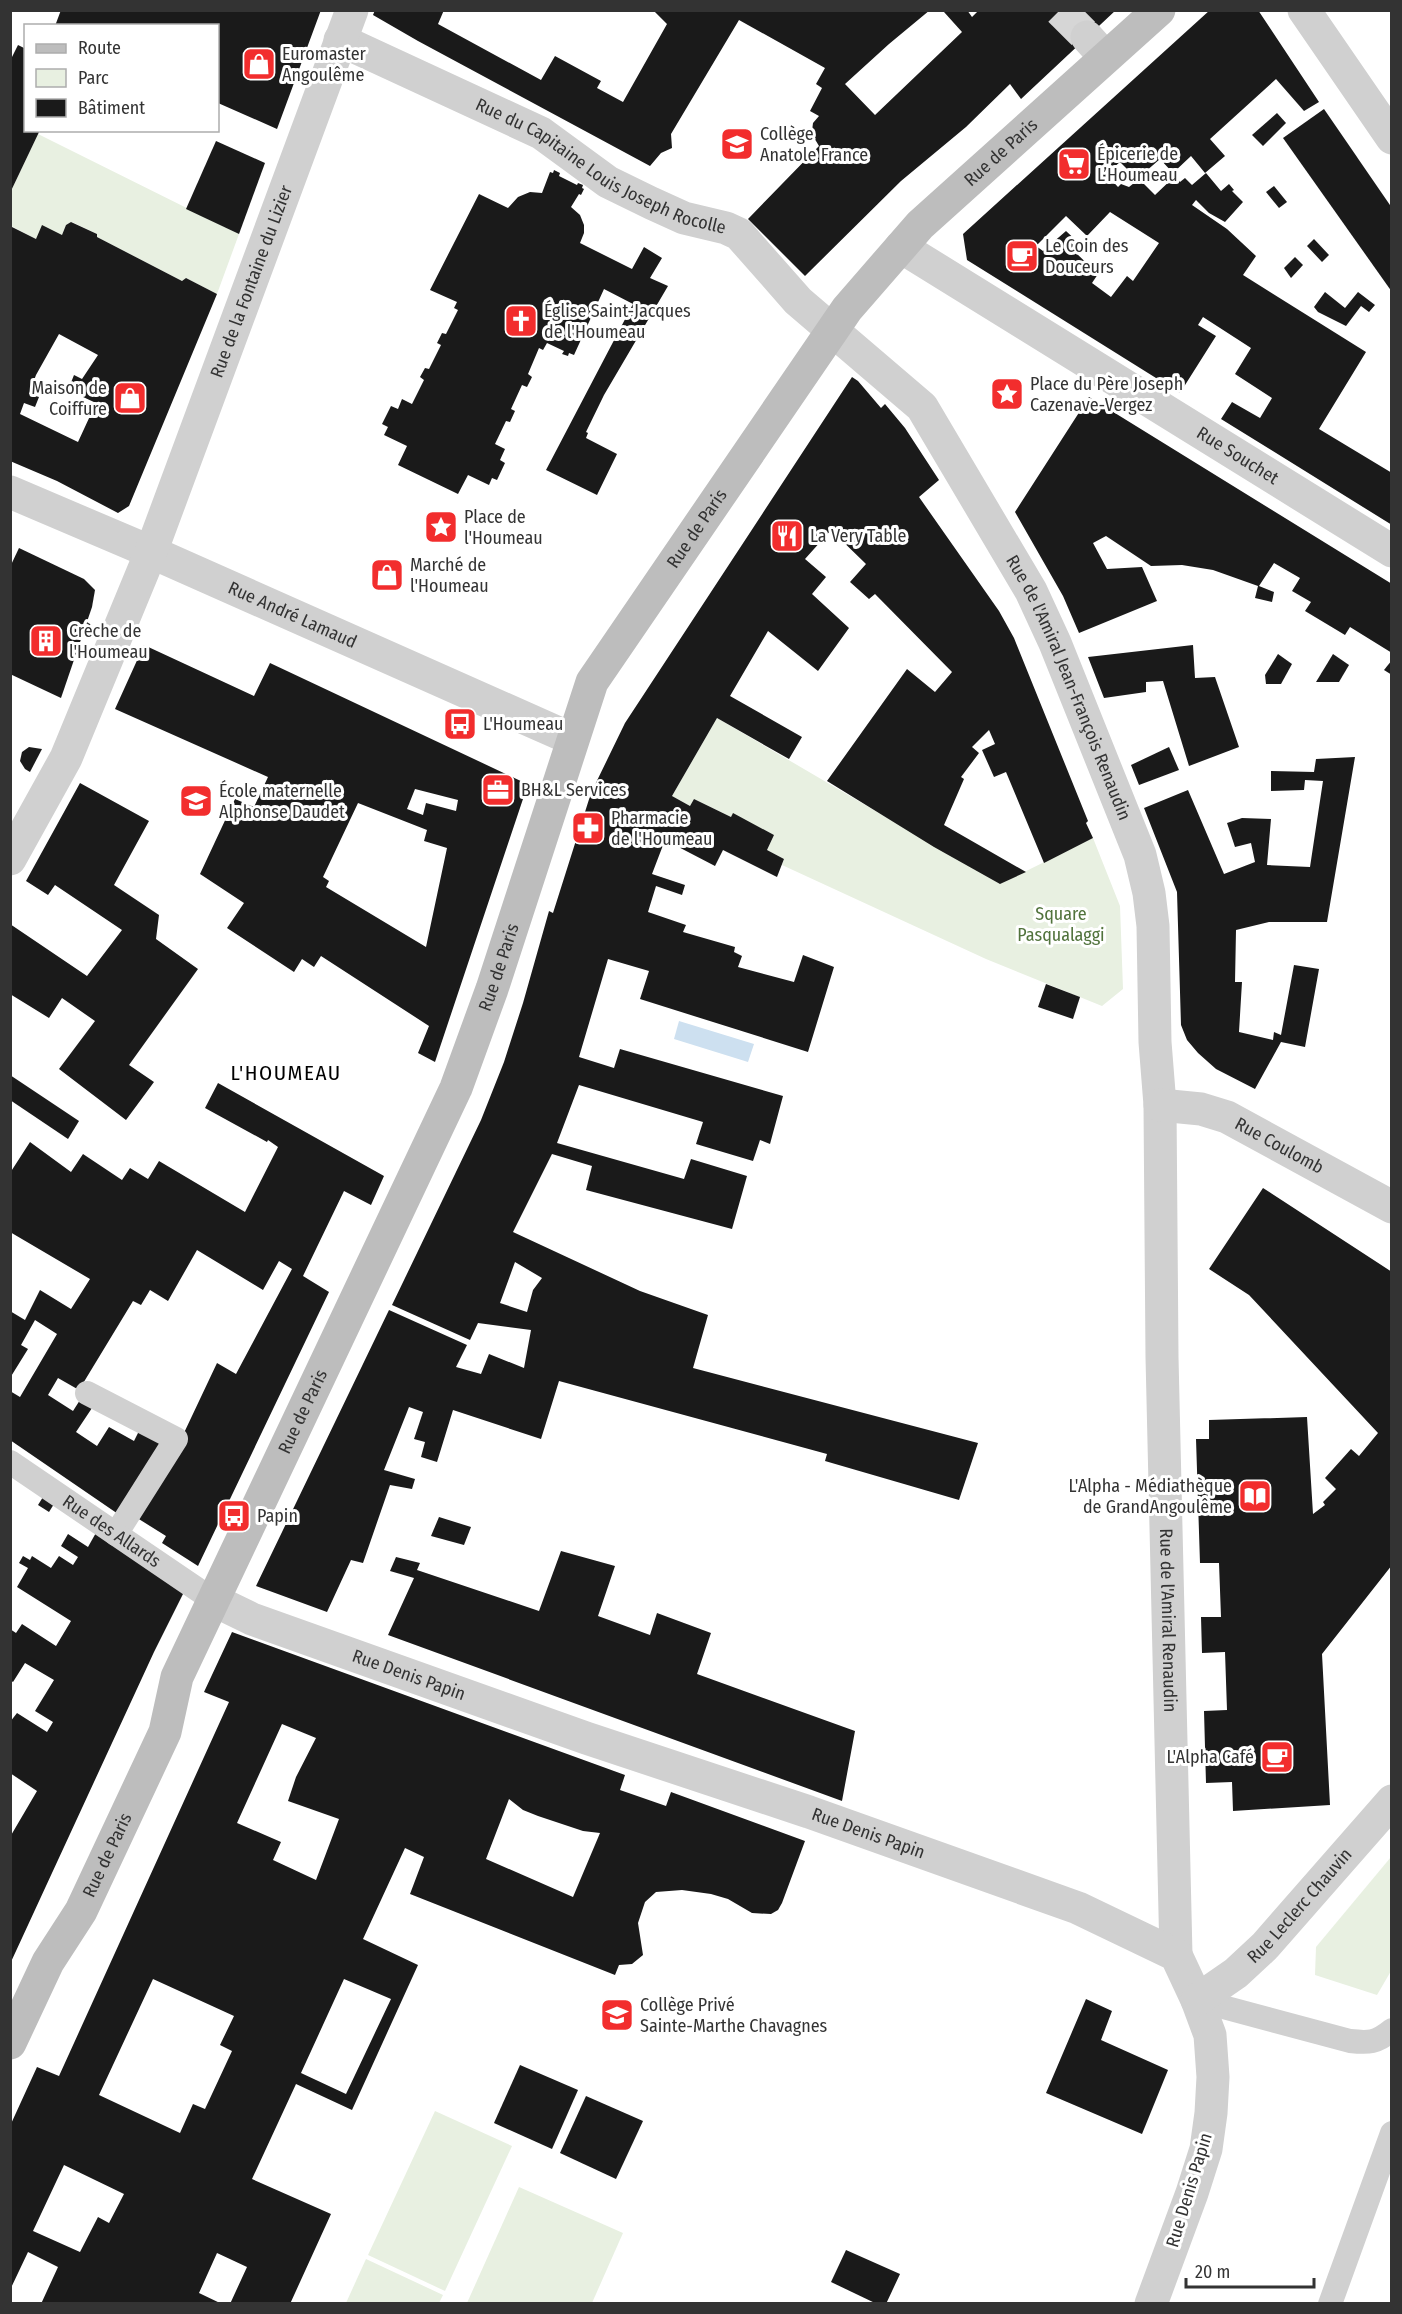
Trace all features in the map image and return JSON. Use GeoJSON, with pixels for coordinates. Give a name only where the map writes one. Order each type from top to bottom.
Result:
{"type":"FeatureCollection","features":[{"type":"Feature","properties":{"kind":"street","name":"Rue de Paris"},"geometry":{"type":"LineString","coordinates":[[10,2043],[48,1962],[81,1911],[165,1732],[177,1677],[456,1088],[492,988],[592,682],[848,309],[920,225],[1096,47],[1158,10]]}},
{"type":"Feature","properties":{"kind":"street"},"geometry":{"type":"LineString","coordinates":[[1304,10],[1392,138]]}},
{"type":"Feature","properties":{"kind":"street","name":"Rue du Capitaine Louis Joseph Rocolle"},"geometry":{"type":"LineString","coordinates":[[346,25],[541,133],[608,182],[684,218],[726,228],[739,234],[798,301],[832,331]]}},
{"type":"Feature","properties":{"kind":"street","name":"Rue de la Fontaine du Lizier"},"geometry":{"type":"LineString","coordinates":[[10,859],[66,758],[151,552],[346,25]]}},
{"type":"Feature","properties":{"kind":"street","name":"Rue Souchet"},"geometry":{"type":"LineString","coordinates":[[901,247],[1392,551]]}},
{"type":"Feature","properties":{"kind":"street","name":"Rue de l'Amiral Jean-François Renaudin"},"geometry":{"type":"LineString","coordinates":[[832,331],[922,407],[1031,591],[1055,643],[1140,855],[1147,883],[1153,926],[1155,1042],[1160,1105]]}},
{"type":"Feature","properties":{"kind":"street","name":"Rue André Lamaud"},"geometry":{"type":"LineString","coordinates":[[10,492],[151,552],[572,739]]}},
{"type":"Feature","properties":{"kind":"street","name":"Rue Coulomb"},"geometry":{"type":"LineString","coordinates":[[1160,1105],[1201,1109],[1227,1117],[1392,1207]]}},
{"type":"Feature","properties":{"kind":"street","name":"Rue de l'Amiral Renaudin"},"geometry":{"type":"LineString","coordinates":[[1160,1105],[1162,1367],[1176,1955]]}},
{"type":"Feature","properties":{"kind":"street","name":"Rue Denis Papin"},"geometry":{"type":"LineString","coordinates":[[213,1600],[252,1619],[586,1738],[809,1812],[1078,1908],[1176,1955],[1197,2000],[1210,2036],[1213,2077],[1206,2149],[1151,2304]]}},
{"type":"Feature","properties":{"kind":"street","name":"Rue Leclerc Chauvin"},"geometry":{"type":"LineString","coordinates":[[1197,2000],[1236,1973],[1264,1946],[1392,1801]]}},
{"type":"Feature","properties":{"kind":"lane"},"geometry":{"type":"LineString","coordinates":[[87,1393],[176,1439],[116,1534]]}},
{"type":"Feature","properties":{"kind":"lane","name":"Rue des Allards"},"geometry":{"type":"LineString","coordinates":[[10,1462],[213,1600]]}},
{"type":"Feature","properties":{"kind":"lane"},"geometry":{"type":"LineString","coordinates":[[1197,2000],[1350,2041],[1370,2043],[1392,2030]]}},
{"type":"Feature","properties":{"kind":"lane"},"geometry":{"type":"LineString","coordinates":[[1330,2304],[1392,2133]]}},
{"type":"Feature","properties":{"kind":"green space"},"geometry":{"type":"Polygon","coordinates":[[[38,134],[239,234],[217,294],[186,278],[182,281],[72,222],[66,225],[62,235],[36,239],[11,226],[10,193],[38,134]]]}},
{"type":"Feature","properties":{"kind":"green space","name":"Square Pasqualaggi"},"geometry":{"type":"Polygon","coordinates":[[[717,718],[1000,884],[1093,838],[1120,906],[1123,989],[1102,1006],[986,959],[782,865],[784,859],[767,850],[774,835],[733,814],[731,817],[694,799],[690,806],[672,796],[717,718]]]}},
{"type":"Feature","properties":{"kind":"green space"},"geometry":{"type":"Polygon","coordinates":[[[1391,1857],[1391,1971],[1377,1995],[1315,1975],[1316,1947],[1391,1857]]]}},
{"type":"Feature","properties":{"kind":"green space"},"geometry":{"type":"Polygon","coordinates":[[[435,2111],[512,2146],[445,2291],[368,2255],[435,2111]]]}},
{"type":"Feature","properties":{"kind":"green space"},"geometry":{"type":"Polygon","coordinates":[[[519,2187],[623,2233],[592,2303],[467,2303],[519,2187]]]}},
{"type":"Feature","properties":{"kind":"green space"},"geometry":{"type":"Polygon","coordinates":[[[366,2259],[443,2295],[439,2303],[346,2303],[366,2259]]]}},
{"type":"Feature","properties":{"kind":"water"},"geometry":{"type":"Polygon","coordinates":[[[679,1021],[754,1044],[748,1062],[674,1039],[679,1021]]]}},
{"type":"Feature","properties":{"kind":"building","name":"Euromaster Angoulême"},"geometry":{"type":"Polygon","coordinates":[[[61,10],[321,10],[277,129],[219,103],[219,24],[56,24],[61,10]]]}},
{"type":"Feature","properties":{"kind":"building"},"geometry":{"type":"Polygon","coordinates":[[[375,10],[444,10],[438,24],[541,80],[555,56],[601,81],[597,88],[623,102],[667,24],[653,10],[930,10],[845,84],[875,115],[962,32],[944,12],[946,10],[967,10],[972,17],[979,10],[1116,10],[1021,99],[1010,84],[966,127],[901,181],[805,276],[748,219],[819,146],[812,131],[813,123],[819,116],[810,111],[822,88],[816,84],[825,68],[739,20],[671,134],[672,148],[661,153],[650,166],[418,41],[373,15],[375,10]]]}},
{"type":"Feature","properties":{"kind":"building"},"geometry":{"type":"Polygon","coordinates":[[[1210,10],[1258,10],[1319,102],[1304,111],[1276,79],[1210,139],[1225,156],[1205,173],[1191,156],[1173,173],[1160,159],[1137,179],[1120,162],[1106,174],[1118,187],[1121,184],[1129,187],[1139,179],[1155,195],[1175,176],[1180,182],[1185,178],[1192,185],[1206,173],[1221,191],[1229,184],[1234,190],[1232,191],[1243,202],[1225,222],[1209,213],[1196,200],[1192,205],[1227,229],[1256,256],[1243,275],[1366,352],[1319,429],[1392,473],[1392,525],[1221,419],[1232,402],[1260,418],[1272,398],[1235,374],[1251,348],[1203,317],[1198,325],[1216,336],[1180,393],[967,260],[963,234],[1210,10]],[[1110,212],[1087,236],[1066,216],[1036,246],[1043,251],[1066,231],[1082,246],[1076,253],[1098,274],[1092,283],[1111,297],[1127,276],[1133,281],[1159,243],[1110,212]]]}},
{"type":"Feature","properties":{"kind":"building"},"geometry":{"type":"Polygon","coordinates":[[[18,45],[24,48],[24,132],[39,132],[10,193],[10,61],[18,45]]]}},
{"type":"Feature","properties":{"kind":"building"},"geometry":{"type":"Polygon","coordinates":[[[1324,109],[1392,208],[1392,292],[1283,138],[1324,109]]]}},
{"type":"Feature","properties":{"kind":"building"},"geometry":{"type":"Polygon","coordinates":[[[1277,113],[1286,123],[1263,146],[1252,135],[1277,113]]]}},
{"type":"Feature","properties":{"kind":"building"},"geometry":{"type":"Polygon","coordinates":[[[216,141],[265,163],[239,234],[186,209],[216,141]]]}},
{"type":"Feature","properties":{"kind":"building","name":"Église Saint-Jacques de l'Houmeau"},"geometry":{"type":"Polygon","coordinates":[[[554,170],[560,173],[559,176],[577,185],[578,183],[583,185],[581,195],[579,194],[571,207],[580,215],[584,225],[580,243],[632,269],[644,247],[662,258],[650,278],[668,286],[604,395],[586,432],[588,433],[586,438],[617,454],[597,495],[546,470],[633,304],[604,289],[574,355],[562,354],[564,351],[547,343],[543,350],[539,348],[528,374],[532,377],[527,387],[522,385],[511,409],[515,411],[510,422],[506,421],[495,444],[505,449],[500,460],[505,463],[497,480],[492,478],[489,485],[468,475],[458,494],[398,465],[407,446],[384,435],[388,427],[382,424],[391,406],[398,409],[402,399],[412,404],[424,380],[420,377],[425,368],[429,369],[441,345],[437,343],[442,333],[446,334],[458,310],[454,308],[457,302],[430,290],[479,194],[508,208],[518,197],[530,192],[542,193],[550,172],[553,173],[554,170]]]}},
{"type":"Feature","properties":{"kind":"building"},"geometry":{"type":"Polygon","coordinates":[[[1274,186],[1287,202],[1279,208],[1266,192],[1274,186]]]}},
{"type":"Feature","properties":{"kind":"building"},"geometry":{"type":"Polygon","coordinates":[[[71,222],[182,281],[186,278],[217,294],[129,506],[118,513],[57,481],[10,461],[10,226],[36,239],[42,225],[62,235],[66,225],[71,222]],[[59,334],[36,375],[29,394],[39,397],[35,407],[24,403],[20,414],[78,442],[96,403],[68,390],[74,375],[82,379],[98,355],[59,334]]]}},
{"type":"Feature","properties":{"kind":"building"},"geometry":{"type":"Polygon","coordinates":[[[1314,239],[1329,255],[1322,262],[1307,246],[1314,239]]]}},
{"type":"Feature","properties":{"kind":"building"},"geometry":{"type":"Polygon","coordinates":[[[1295,257],[1303,265],[1291,278],[1284,268],[1295,257]]]}},
{"type":"Feature","properties":{"kind":"building"},"geometry":{"type":"Polygon","coordinates":[[[1325,292],[1345,308],[1358,292],[1375,305],[1369,312],[1361,306],[1346,326],[1318,312],[1314,307],[1325,292]]]}},
{"type":"Feature","properties":{"kind":"building"},"geometry":{"type":"Polygon","coordinates":[[[852,377],[858,381],[881,408],[885,404],[905,428],[939,480],[919,497],[999,611],[1014,638],[1093,838],[1044,863],[1006,772],[994,777],[982,750],[995,744],[989,730],[972,747],[979,753],[961,777],[964,779],[944,825],[1026,872],[1000,884],[934,847],[827,781],[907,669],[935,692],[952,672],[875,594],[869,599],[850,582],[866,564],[831,530],[805,559],[826,577],[812,594],[849,628],[818,671],[768,631],[730,696],[802,737],[789,759],[717,718],[672,796],[690,806],[694,799],[731,817],[733,813],[774,835],[767,850],[784,859],[777,877],[723,850],[715,866],[665,840],[652,874],[685,885],[682,895],[656,886],[648,912],[686,925],[683,932],[735,947],[734,952],[742,956],[738,967],[794,982],[803,955],[834,967],[808,1052],[640,999],[649,971],[608,959],[579,1057],[614,1068],[620,1049],[783,1096],[770,1144],[760,1140],[753,1161],[696,1144],[703,1122],[579,1085],[557,1143],[684,1179],[691,1159],[747,1176],[732,1229],[586,1190],[592,1166],[552,1154],[513,1232],[640,1291],[708,1315],[693,1368],[978,1443],[959,1500],[825,1461],[827,1454],[559,1381],[541,1439],[453,1410],[437,1462],[421,1457],[425,1442],[414,1439],[423,1412],[409,1407],[384,1470],[415,1479],[412,1489],[390,1485],[363,1563],[351,1560],[327,1612],[256,1586],[389,1310],[467,1345],[456,1367],[481,1374],[489,1354],[524,1368],[531,1330],[478,1323],[470,1340],[392,1305],[481,1120],[504,1062],[549,911],[553,913],[591,793],[625,723],[852,377]],[[515,1262],[500,1303],[527,1312],[533,1290],[542,1278],[515,1262]]]}},
{"type":"Feature","properties":{"kind":"building"},"geometry":{"type":"Polygon","coordinates":[[[1089,397],[1392,584],[1392,653],[1350,627],[1345,635],[1305,611],[1311,602],[1292,591],[1300,578],[1274,563],[1259,586],[1274,592],[1272,602],[1255,598],[1258,586],[1213,570],[1182,565],[1151,566],[1106,536],[1093,543],[1107,569],[1142,567],[1157,601],[1079,633],[1063,596],[1015,512],[1089,397]]]}},
{"type":"Feature","properties":{"kind":"building","name":"Crèche de l'Houmeau"},"geometry":{"type":"Polygon","coordinates":[[[19,548],[84,579],[95,590],[92,607],[61,698],[10,674],[10,567],[19,548]]]}},
{"type":"Feature","properties":{"kind":"building"},"geometry":{"type":"Polygon","coordinates":[[[144,645],[254,696],[270,663],[525,783],[526,790],[435,1062],[418,1053],[429,1026],[321,956],[314,967],[302,959],[294,972],[227,928],[244,903],[200,874],[235,799],[254,807],[268,777],[115,709],[144,645]],[[415,789],[407,809],[423,815],[426,803],[456,811],[458,800],[415,789]],[[358,803],[323,877],[329,881],[326,887],[426,947],[447,848],[424,841],[427,830],[358,803]]]}},
{"type":"Feature","properties":{"kind":"building"},"geometry":{"type":"Polygon","coordinates":[[[1193,645],[1195,678],[1215,677],[1239,747],[1189,766],[1163,681],[1146,682],[1146,692],[1104,698],[1088,657],[1193,645]]]}},
{"type":"Feature","properties":{"kind":"building"},"geometry":{"type":"Polygon","coordinates":[[[1278,654],[1292,664],[1281,684],[1266,684],[1265,675],[1278,654]]]}},
{"type":"Feature","properties":{"kind":"building"},"geometry":{"type":"Polygon","coordinates":[[[1333,654],[1349,665],[1339,682],[1316,682],[1333,654]]]}},
{"type":"Feature","properties":{"kind":"building"},"geometry":{"type":"Polygon","coordinates":[[[1392,660],[1392,675],[1384,670],[1392,660]]]}},
{"type":"Feature","properties":{"kind":"building"},"geometry":{"type":"Polygon","coordinates":[[[29,747],[42,749],[30,772],[20,761],[22,752],[29,747]]]}},
{"type":"Feature","properties":{"kind":"building"},"geometry":{"type":"Polygon","coordinates":[[[1169,747],[1179,770],[1139,785],[1131,765],[1169,747]]]}},
{"type":"Feature","properties":{"kind":"building"},"geometry":{"type":"Polygon","coordinates":[[[1355,757],[1327,922],[1269,922],[1236,930],[1235,982],[1242,982],[1239,1032],[1273,1040],[1274,1032],[1281,1035],[1294,965],[1319,969],[1305,1047],[1281,1042],[1255,1089],[1216,1069],[1187,1040],[1181,1025],[1177,892],[1144,808],[1188,790],[1224,874],[1255,862],[1251,843],[1235,847],[1227,823],[1242,818],[1271,819],[1267,865],[1310,867],[1323,781],[1305,780],[1304,790],[1271,791],[1271,771],[1314,772],[1316,759],[1355,757]]]}},
{"type":"Feature","properties":{"kind":"building"},"geometry":{"type":"Polygon","coordinates":[[[80,783],[149,821],[114,885],[159,915],[156,939],[198,969],[129,1065],[154,1082],[126,1120],[59,1069],[95,1021],[62,998],[49,1018],[10,994],[10,924],[87,976],[122,930],[55,885],[48,895],[26,881],[80,783]]]}},
{"type":"Feature","properties":{"kind":"building"},"geometry":{"type":"Polygon","coordinates":[[[1046,984],[1080,997],[1073,1019],[1038,1007],[1046,984]]]}},
{"type":"Feature","properties":{"kind":"building"},"geometry":{"type":"Polygon","coordinates":[[[10,1075],[79,1121],[68,1139],[10,1100],[10,1075]]]}},
{"type":"Feature","properties":{"kind":"building"},"geometry":{"type":"Polygon","coordinates":[[[218,1083],[384,1176],[371,1205],[344,1191],[303,1276],[329,1292],[198,1566],[162,1543],[166,1536],[134,1516],[183,1435],[217,1363],[236,1374],[292,1269],[279,1261],[263,1290],[197,1250],[168,1301],[150,1290],[141,1305],[133,1301],[79,1390],[58,1378],[48,1395],[73,1411],[80,1400],[96,1402],[76,1432],[97,1446],[109,1427],[134,1441],[142,1425],[168,1441],[121,1516],[10,1440],[10,1391],[20,1397],[57,1334],[35,1320],[21,1345],[28,1349],[10,1378],[10,1311],[25,1320],[40,1290],[71,1309],[90,1279],[10,1232],[10,1173],[30,1142],[71,1172],[83,1154],[122,1180],[130,1168],[148,1179],[159,1161],[245,1212],[278,1147],[205,1108],[218,1083]]]}},
{"type":"Feature","properties":{"kind":"building","name":"L'Alpha - Médiathèque de GrandAngoulême"},"geometry":{"type":"Polygon","coordinates":[[[1263,1188],[1392,1272],[1392,1565],[1322,1654],[1330,1805],[1233,1811],[1232,1782],[1206,1783],[1204,1711],[1227,1710],[1225,1652],[1202,1653],[1201,1617],[1221,1617],[1219,1563],[1200,1563],[1196,1439],[1209,1439],[1209,1420],[1307,1417],[1313,1514],[1325,1505],[1323,1502],[1336,1489],[1325,1478],[1351,1449],[1359,1456],[1378,1433],[1249,1295],[1209,1269],[1263,1188]]]}},
{"type":"Feature","properties":{"kind":"building"},"geometry":{"type":"Polygon","coordinates":[[[43,1497],[54,1504],[49,1512],[38,1505],[43,1497]]]}},
{"type":"Feature","properties":{"kind":"building"},"geometry":{"type":"Polygon","coordinates":[[[439,1517],[471,1527],[464,1545],[431,1536],[439,1517]]]}},
{"type":"Feature","properties":{"kind":"building"},"geometry":{"type":"Polygon","coordinates":[[[97,1531],[186,1588],[154,1652],[10,1964],[10,1837],[37,1791],[10,1773],[10,1722],[17,1713],[47,1732],[53,1722],[35,1711],[54,1680],[25,1663],[13,1682],[10,1680],[10,1629],[16,1633],[22,1624],[56,1646],[71,1621],[17,1587],[28,1568],[19,1563],[23,1556],[30,1560],[32,1556],[51,1568],[59,1556],[73,1565],[78,1557],[61,1546],[68,1534],[88,1547],[97,1531]]]}},
{"type":"Feature","properties":{"kind":"building"},"geometry":{"type":"Polygon","coordinates":[[[561,1551],[615,1566],[598,1616],[650,1635],[657,1613],[711,1633],[697,1674],[855,1731],[842,1801],[388,1635],[414,1578],[390,1571],[396,1557],[420,1563],[417,1570],[539,1611],[561,1551]]]}},
{"type":"Feature","properties":{"kind":"building"},"geometry":{"type":"Polygon","coordinates":[[[232,1632],[625,1775],[620,1790],[666,1806],[671,1792],[805,1841],[782,1903],[778,1910],[771,1914],[752,1913],[728,1899],[711,1894],[682,1890],[656,1892],[645,1902],[638,1923],[643,1955],[632,1964],[619,1965],[615,1975],[410,1894],[424,1857],[405,1848],[363,1939],[418,1965],[352,2110],[296,2084],[252,2179],[331,2214],[290,2304],[230,2304],[247,2267],[217,2253],[199,2293],[222,2304],[41,2304],[58,2267],[28,2252],[10,2290],[10,2126],[37,2067],[59,2076],[229,1702],[204,1692],[232,1632]],[[282,1724],[237,1823],[281,1842],[273,1860],[316,1880],[339,1819],[288,1801],[296,1777],[316,1738],[282,1724]],[[509,1799],[486,1859],[573,1897],[600,1833],[583,1831],[538,1816],[523,1810],[509,1799]],[[153,1979],[99,2095],[180,2133],[193,2104],[205,2109],[232,2051],[220,2045],[234,2016],[153,1979]],[[344,1979],[301,2073],[346,2094],[391,1999],[344,1979]],[[64,2165],[33,2231],[80,2252],[98,2217],[109,2223],[124,2194],[64,2165]]]}},
{"type":"Feature","properties":{"kind":"building"},"geometry":{"type":"Polygon","coordinates":[[[1086,1999],[1112,2011],[1101,2040],[1168,2070],[1142,2134],[1046,2093],[1086,1999]]]}},
{"type":"Feature","properties":{"kind":"building"},"geometry":{"type":"Polygon","coordinates":[[[520,2065],[578,2090],[552,2149],[494,2123],[520,2065]]]}},
{"type":"Feature","properties":{"kind":"building"},"geometry":{"type":"Polygon","coordinates":[[[586,2096],[643,2121],[616,2179],[560,2153],[586,2096]]]}},
{"type":"Feature","properties":{"kind":"building"},"geometry":{"type":"Polygon","coordinates":[[[846,2250],[900,2274],[886,2304],[877,2304],[831,2282],[846,2250]]]}},
{"type":"Feature","properties":{"kind":"tunnel"},"geometry":{"type":"LineString","coordinates":[[1060,10],[1087,37]]}},
{"type":"Feature","properties":{"kind":"place","name":"Euromaster Angoulême"},"geometry":{"type":"Point","coordinates":[259,64]}},
{"type":"Feature","properties":{"kind":"place","name":"Collège Anatole France"},"geometry":{"type":"Point","coordinates":[737,144]}},
{"type":"Feature","properties":{"kind":"place","name":"Épicerie de L’Houmeau"},"geometry":{"type":"Point","coordinates":[1074,164]}},
{"type":"Feature","properties":{"kind":"place","name":"Le Coin des Douceurs"},"geometry":{"type":"Point","coordinates":[1022,256]}},
{"type":"Feature","properties":{"kind":"place","name":"Église Saint-Jacques de l'Houmeau"},"geometry":{"type":"Point","coordinates":[521,321]}},
{"type":"Feature","properties":{"kind":"place","name":"Place du Père Joseph Cazenave-Vergez"},"geometry":{"type":"Point","coordinates":[1007,394]}},
{"type":"Feature","properties":{"kind":"place","name":"Maison de Coiffure"},"geometry":{"type":"Point","coordinates":[130,398]}},
{"type":"Feature","properties":{"kind":"place","name":"Place de l'Houmeau"},"geometry":{"type":"Point","coordinates":[441,527]}},
{"type":"Feature","properties":{"kind":"place","name":"La Very Table"},"geometry":{"type":"Point","coordinates":[787,536]}},
{"type":"Feature","properties":{"kind":"place","name":"Marché de l'Houmeau"},"geometry":{"type":"Point","coordinates":[387,575]}},
{"type":"Feature","properties":{"kind":"place","name":"Crèche de l'Houmeau"},"geometry":{"type":"Point","coordinates":[46,641]}},
{"type":"Feature","properties":{"kind":"place","name":"L'Houmeau"},"geometry":{"type":"Point","coordinates":[460,724]}},
{"type":"Feature","properties":{"kind":"place","name":"BH&L Services"},"geometry":{"type":"Point","coordinates":[498,790]}},
{"type":"Feature","properties":{"kind":"place","name":"École maternelle Alphonse Daudet"},"geometry":{"type":"Point","coordinates":[196,801]}},
{"type":"Feature","properties":{"kind":"place","name":"Pharmacie de l'Houmeau"},"geometry":{"type":"Point","coordinates":[588,828]}},
{"type":"Feature","properties":{"kind":"place","name":"L'Alpha - Médiathèque de GrandAngoulême"},"geometry":{"type":"Point","coordinates":[1255,1496]}},
{"type":"Feature","properties":{"kind":"place","name":"Papin"},"geometry":{"type":"Point","coordinates":[234,1516]}},
{"type":"Feature","properties":{"kind":"place","name":"L'Alpha Café"},"geometry":{"type":"Point","coordinates":[1277,1757]}},
{"type":"Feature","properties":{"kind":"place","name":"Collège Privé Sainte-Marthe Chavagnes"},"geometry":{"type":"Point","coordinates":[617,2015]}},
{"type":"Feature","properties":{"kind":"district","name":"L'HOUMEAU"},"geometry":{"type":"Point","coordinates":[286,1073]}}]}
